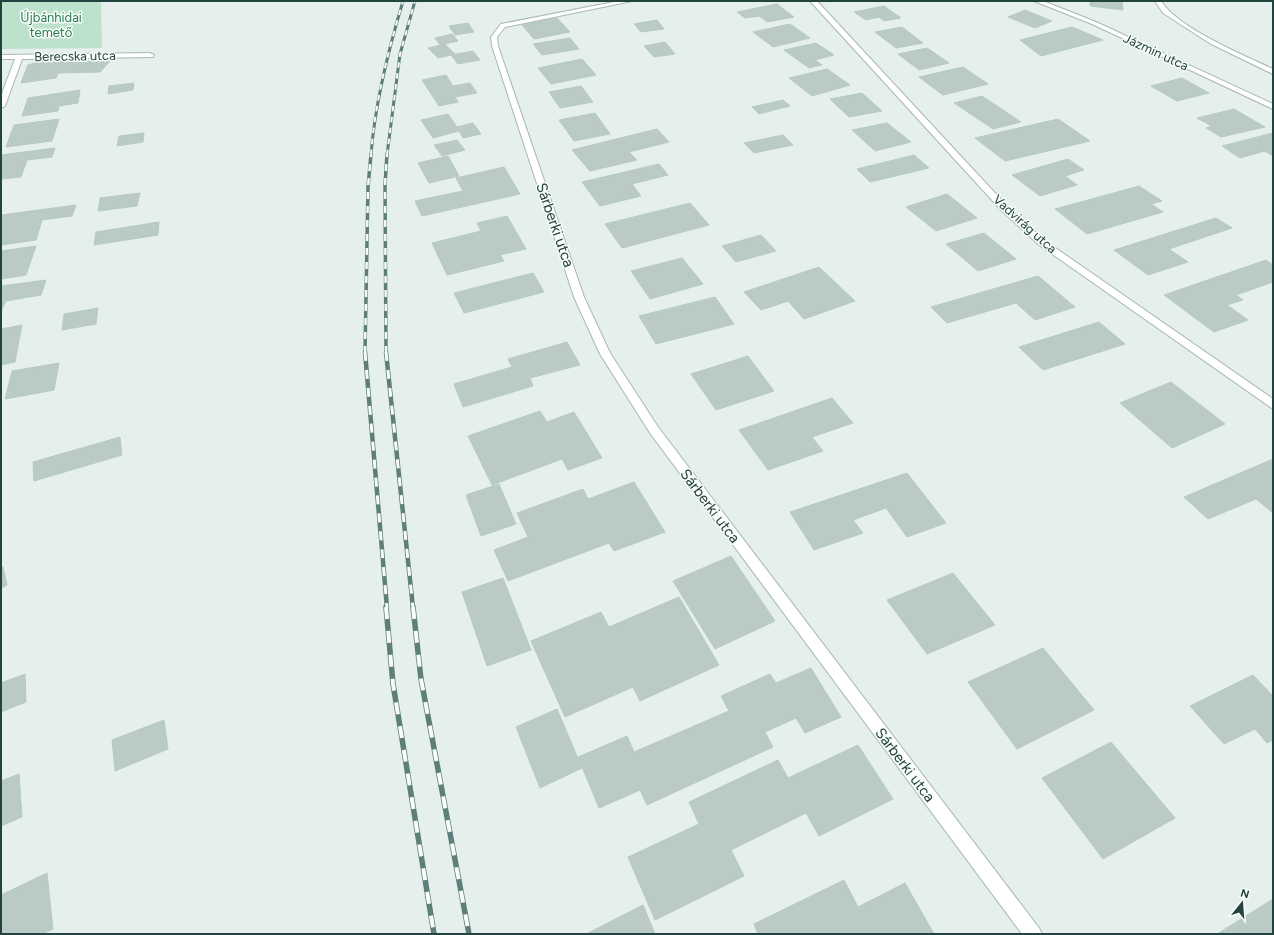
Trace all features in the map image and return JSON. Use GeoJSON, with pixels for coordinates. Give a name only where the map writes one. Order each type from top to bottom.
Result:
{"type":"FeatureCollection","features":[{"type":"Feature","properties":{"kind":"street","name":"Sárberki utca"},"geometry":{"type":"LineString","coordinates":[[629,1],[503,25],[494,37],[495,46],[579,296],[604,354],[654,430],[1033,934]]}},
{"type":"Feature","properties":{"kind":"street","name":"Vadvirág utca"},"geometry":{"type":"LineString","coordinates":[[813,1],[1004,208],[1041,242],[1273,405]]}},
{"type":"Feature","properties":{"kind":"street","name":"Jázmin utca"},"geometry":{"type":"LineString","coordinates":[[1037,1],[1094,23],[1273,106]]}},
{"type":"Feature","properties":{"kind":"street"},"geometry":{"type":"LineString","coordinates":[[1158,1],[1166,12],[1213,43],[1273,72]]}},
{"type":"Feature","properties":{"kind":"street","name":"Berecska utca"},"geometry":{"type":"LineString","coordinates":[[1,57],[150,55]]}},
{"type":"Feature","properties":{"kind":"street"},"geometry":{"type":"LineString","coordinates":[[1,106],[19,57]]}},
{"type":"Feature","properties":{"kind":"green space","name":"Újbánhidai temető"},"geometry":{"type":"Polygon","coordinates":[[[1,1],[101,1],[102,48],[1,49],[1,1]]]}},
{"type":"Feature","properties":{"kind":"building"},"geometry":{"type":"Polygon","coordinates":[[[1090,1],[1122,1],[1123,10],[1090,6],[1090,1]]]}},
{"type":"Feature","properties":{"kind":"building"},"geometry":{"type":"Polygon","coordinates":[[[777,4],[794,17],[767,22],[759,16],[745,18],[737,12],[777,4]]]}},
{"type":"Feature","properties":{"kind":"building"},"geometry":{"type":"Polygon","coordinates":[[[884,6],[901,18],[884,21],[879,17],[866,20],[854,12],[884,6]]]}},
{"type":"Feature","properties":{"kind":"building"},"geometry":{"type":"Polygon","coordinates":[[[1025,10],[1052,21],[1035,28],[1008,17],[1025,10]]]}},
{"type":"Feature","properties":{"kind":"building"},"geometry":{"type":"Polygon","coordinates":[[[557,18],[570,32],[534,39],[522,25],[557,18]]]}},
{"type":"Feature","properties":{"kind":"building"},"geometry":{"type":"Polygon","coordinates":[[[657,20],[664,29],[641,32],[634,24],[657,20]]]}},
{"type":"Feature","properties":{"kind":"building"},"geometry":{"type":"Polygon","coordinates":[[[468,23],[474,32],[455,35],[449,26],[468,23]]]}},
{"type":"Feature","properties":{"kind":"building"},"geometry":{"type":"Polygon","coordinates":[[[790,24],[810,38],[773,47],[753,32],[790,24]]]}},
{"type":"Feature","properties":{"kind":"building"},"geometry":{"type":"Polygon","coordinates":[[[902,27],[923,43],[896,48],[875,32],[902,27]]]}},
{"type":"Feature","properties":{"kind":"building"},"geometry":{"type":"Polygon","coordinates":[[[1072,27],[1103,40],[1041,56],[1020,40],[1072,27]]]}},
{"type":"Feature","properties":{"kind":"building"},"geometry":{"type":"Polygon","coordinates":[[[452,34],[458,41],[440,45],[435,38],[452,34]]]}},
{"type":"Feature","properties":{"kind":"building"},"geometry":{"type":"Polygon","coordinates":[[[570,38],[579,49],[542,55],[533,44],[570,38]]]}},
{"type":"Feature","properties":{"kind":"building"},"geometry":{"type":"Polygon","coordinates":[[[665,42],[675,54],[654,57],[644,46],[665,42]]]}},
{"type":"Feature","properties":{"kind":"building"},"geometry":{"type":"Polygon","coordinates":[[[816,43],[834,55],[815,60],[822,65],[809,68],[784,50],[816,43]]]}},
{"type":"Feature","properties":{"kind":"building"},"geometry":{"type":"Polygon","coordinates":[[[445,44],[455,54],[438,58],[428,48],[445,44]]]}},
{"type":"Feature","properties":{"kind":"building"},"geometry":{"type":"Polygon","coordinates":[[[927,48],[949,63],[919,70],[898,54],[927,48]]]}},
{"type":"Feature","properties":{"kind":"building"},"geometry":{"type":"Polygon","coordinates":[[[473,51],[480,60],[458,64],[451,55],[473,51]]]}},
{"type":"Feature","properties":{"kind":"building"},"geometry":{"type":"Polygon","coordinates":[[[582,59],[596,75],[551,84],[538,68],[582,59]]]}},
{"type":"Feature","properties":{"kind":"building"},"geometry":{"type":"Polygon","coordinates":[[[110,61],[100,72],[58,73],[56,78],[21,83],[28,65],[38,62],[110,61]]]}},
{"type":"Feature","properties":{"kind":"building"},"geometry":{"type":"Polygon","coordinates":[[[963,67],[988,84],[943,95],[919,77],[963,67]]]}},
{"type":"Feature","properties":{"kind":"building"},"geometry":{"type":"Polygon","coordinates":[[[827,69],[850,85],[812,96],[789,78],[827,69]]]}},
{"type":"Feature","properties":{"kind":"building"},"geometry":{"type":"Polygon","coordinates":[[[446,75],[453,86],[470,83],[477,93],[455,97],[458,102],[439,106],[422,80],[446,75]]]}},
{"type":"Feature","properties":{"kind":"building"},"geometry":{"type":"Polygon","coordinates":[[[1182,78],[1209,93],[1177,101],[1151,86],[1182,78]]]}},
{"type":"Feature","properties":{"kind":"building"},"geometry":{"type":"Polygon","coordinates":[[[134,83],[133,90],[108,94],[109,86],[134,83]]]}},
{"type":"Feature","properties":{"kind":"building"},"geometry":{"type":"Polygon","coordinates":[[[581,86],[593,102],[560,108],[549,92],[581,86]]]}},
{"type":"Feature","properties":{"kind":"building"},"geometry":{"type":"Polygon","coordinates":[[[80,90],[78,103],[59,106],[58,111],[22,116],[28,98],[80,90]]]}},
{"type":"Feature","properties":{"kind":"building"},"geometry":{"type":"Polygon","coordinates":[[[862,93],[882,111],[849,117],[830,99],[862,93]]]}},
{"type":"Feature","properties":{"kind":"building"},"geometry":{"type":"Polygon","coordinates":[[[982,96],[1021,122],[993,129],[954,103],[982,96]]]}},
{"type":"Feature","properties":{"kind":"building"},"geometry":{"type":"Polygon","coordinates":[[[783,100],[790,106],[759,114],[752,107],[783,100]]]}},
{"type":"Feature","properties":{"kind":"building"},"geometry":{"type":"Polygon","coordinates":[[[1234,109],[1265,127],[1221,137],[1206,128],[1212,126],[1197,118],[1234,109]]]}},
{"type":"Feature","properties":{"kind":"building"},"geometry":{"type":"Polygon","coordinates":[[[595,113],[610,134],[574,141],[559,120],[595,113]]]}},
{"type":"Feature","properties":{"kind":"building"},"geometry":{"type":"Polygon","coordinates":[[[448,114],[457,127],[473,123],[481,134],[463,138],[459,131],[433,138],[421,120],[448,114]]]}},
{"type":"Feature","properties":{"kind":"building"},"geometry":{"type":"Polygon","coordinates":[[[59,119],[52,141],[6,147],[14,125],[59,119]]]}},
{"type":"Feature","properties":{"kind":"building"},"geometry":{"type":"Polygon","coordinates":[[[1058,119],[1090,141],[1005,161],[975,138],[1058,119]]]}},
{"type":"Feature","properties":{"kind":"building"},"geometry":{"type":"Polygon","coordinates":[[[887,123],[911,142],[875,151],[852,130],[887,123]]]}},
{"type":"Feature","properties":{"kind":"building"},"geometry":{"type":"Polygon","coordinates":[[[657,129],[669,142],[629,152],[637,160],[590,171],[572,150],[657,129]]]}},
{"type":"Feature","properties":{"kind":"building"},"geometry":{"type":"Polygon","coordinates":[[[144,133],[143,142],[117,146],[119,136],[144,133]]]}},
{"type":"Feature","properties":{"kind":"building"},"geometry":{"type":"Polygon","coordinates":[[[1273,133],[1273,156],[1265,151],[1240,158],[1222,146],[1273,133]]]}},
{"type":"Feature","properties":{"kind":"building"},"geometry":{"type":"Polygon","coordinates":[[[783,135],[793,145],[754,153],[744,143],[783,135]]]}},
{"type":"Feature","properties":{"kind":"building"},"geometry":{"type":"Polygon","coordinates":[[[457,140],[465,150],[442,156],[434,145],[457,140]]]}},
{"type":"Feature","properties":{"kind":"building"},"geometry":{"type":"Polygon","coordinates":[[[55,148],[52,157],[27,160],[21,177],[1,179],[1,155],[55,148]]]}},
{"type":"Feature","properties":{"kind":"building"},"geometry":{"type":"Polygon","coordinates":[[[914,155],[929,168],[870,182],[857,169],[914,155]]]}},
{"type":"Feature","properties":{"kind":"building"},"geometry":{"type":"Polygon","coordinates":[[[448,156],[459,176],[429,183],[418,163],[448,156]]]}},
{"type":"Feature","properties":{"kind":"building"},"geometry":{"type":"Polygon","coordinates":[[[1068,159],[1084,170],[1065,176],[1077,185],[1040,196],[1012,175],[1068,159]]]}},
{"type":"Feature","properties":{"kind":"building"},"geometry":{"type":"Polygon","coordinates":[[[659,164],[668,175],[632,184],[641,196],[600,206],[582,182],[659,164]]]}},
{"type":"Feature","properties":{"kind":"building"},"geometry":{"type":"Polygon","coordinates":[[[504,167],[520,194],[422,216],[415,201],[463,191],[456,178],[504,167]]]}},
{"type":"Feature","properties":{"kind":"building"},"geometry":{"type":"Polygon","coordinates":[[[1139,186],[1162,201],[1151,204],[1163,212],[1087,234],[1055,209],[1139,186]]]}},
{"type":"Feature","properties":{"kind":"building"},"geometry":{"type":"Polygon","coordinates":[[[140,193],[137,206],[98,211],[100,198],[140,193]]]}},
{"type":"Feature","properties":{"kind":"building"},"geometry":{"type":"Polygon","coordinates":[[[947,194],[977,218],[936,231],[906,207],[947,194]]]}},
{"type":"Feature","properties":{"kind":"building"},"geometry":{"type":"Polygon","coordinates":[[[690,203],[709,225],[622,248],[605,224],[690,203]]]}},
{"type":"Feature","properties":{"kind":"building"},"geometry":{"type":"Polygon","coordinates":[[[76,205],[72,216],[42,220],[36,240],[1,245],[1,215],[76,205]]]}},
{"type":"Feature","properties":{"kind":"building"},"geometry":{"type":"Polygon","coordinates":[[[507,216],[526,249],[500,255],[504,261],[447,275],[432,243],[481,231],[477,223],[507,216]]]}},
{"type":"Feature","properties":{"kind":"building"},"geometry":{"type":"Polygon","coordinates":[[[1216,218],[1232,228],[1169,249],[1188,262],[1148,275],[1114,250],[1216,218]]]}},
{"type":"Feature","properties":{"kind":"building"},"geometry":{"type":"Polygon","coordinates":[[[159,222],[158,235],[94,245],[96,232],[159,222]]]}},
{"type":"Feature","properties":{"kind":"building"},"geometry":{"type":"Polygon","coordinates":[[[984,233],[1016,259],[978,271],[946,244],[984,233]]]}},
{"type":"Feature","properties":{"kind":"building"},"geometry":{"type":"Polygon","coordinates":[[[761,235],[776,251],[736,262],[722,246],[761,235]]]}},
{"type":"Feature","properties":{"kind":"building"},"geometry":{"type":"Polygon","coordinates":[[[36,246],[26,275],[1,279],[1,251],[36,246]]]}},
{"type":"Feature","properties":{"kind":"building"},"geometry":{"type":"Polygon","coordinates":[[[682,258],[703,284],[650,299],[631,271],[682,258]]]}},
{"type":"Feature","properties":{"kind":"building"},"geometry":{"type":"Polygon","coordinates":[[[1266,260],[1273,265],[1273,282],[1236,295],[1243,300],[1227,305],[1248,320],[1214,332],[1164,295],[1266,260]]]}},
{"type":"Feature","properties":{"kind":"building"},"geometry":{"type":"Polygon","coordinates":[[[819,267],[855,301],[804,319],[788,301],[761,310],[744,292],[819,267]]]}},
{"type":"Feature","properties":{"kind":"building"},"geometry":{"type":"Polygon","coordinates":[[[533,273],[544,292],[464,313],[454,293],[533,273]]]}},
{"type":"Feature","properties":{"kind":"building"},"geometry":{"type":"Polygon","coordinates":[[[1038,276],[1075,307],[1035,320],[1016,303],[947,323],[931,307],[1038,276]]]}},
{"type":"Feature","properties":{"kind":"building"},"geometry":{"type":"Polygon","coordinates":[[[46,280],[41,295],[6,301],[1,311],[1,286],[46,280]]]}},
{"type":"Feature","properties":{"kind":"building"},"geometry":{"type":"Polygon","coordinates":[[[715,297],[734,324],[656,344],[639,316],[715,297]]]}},
{"type":"Feature","properties":{"kind":"building"},"geometry":{"type":"Polygon","coordinates":[[[98,308],[96,324],[62,330],[64,314],[98,308]]]}},
{"type":"Feature","properties":{"kind":"building"},"geometry":{"type":"Polygon","coordinates":[[[1099,322],[1125,344],[1043,370],[1019,347],[1099,322]]]}},
{"type":"Feature","properties":{"kind":"building"},"geometry":{"type":"Polygon","coordinates":[[[22,325],[15,362],[1,365],[1,329],[22,325]]]}},
{"type":"Feature","properties":{"kind":"building"},"geometry":{"type":"Polygon","coordinates":[[[567,342],[580,365],[530,378],[533,386],[463,407],[454,384],[512,367],[508,359],[567,342]]]}},
{"type":"Feature","properties":{"kind":"building"},"geometry":{"type":"Polygon","coordinates":[[[748,356],[774,391],[716,410],[691,374],[748,356]]]}},
{"type":"Feature","properties":{"kind":"building"},"geometry":{"type":"Polygon","coordinates":[[[59,363],[54,390],[5,399],[12,371],[59,363]]]}},
{"type":"Feature","properties":{"kind":"building"},"geometry":{"type":"Polygon","coordinates":[[[1171,382],[1225,424],[1172,448],[1120,403],[1171,382]]]}},
{"type":"Feature","properties":{"kind":"building"},"geometry":{"type":"Polygon","coordinates":[[[832,398],[853,423],[812,437],[823,451],[768,470],[739,430],[832,398]]]}},
{"type":"Feature","properties":{"kind":"building"},"geometry":{"type":"Polygon","coordinates":[[[540,411],[547,422],[574,412],[602,458],[568,470],[562,459],[492,485],[468,436],[540,411]]]}},
{"type":"Feature","properties":{"kind":"building"},"geometry":{"type":"Polygon","coordinates":[[[120,437],[122,455],[34,481],[33,462],[120,437]]]}},
{"type":"Feature","properties":{"kind":"building"},"geometry":{"type":"Polygon","coordinates":[[[1273,459],[1273,513],[1256,499],[1208,519],[1184,497],[1273,459]]]}},
{"type":"Feature","properties":{"kind":"building"},"geometry":{"type":"Polygon","coordinates":[[[907,473],[946,523],[907,537],[886,508],[853,520],[863,533],[814,550],[790,512],[907,473]]]}},
{"type":"Feature","properties":{"kind":"building"},"geometry":{"type":"Polygon","coordinates":[[[634,482],[665,532],[614,551],[609,543],[508,581],[494,550],[528,537],[517,513],[583,489],[588,499],[634,482]]]}},
{"type":"Feature","properties":{"kind":"building"},"geometry":{"type":"Polygon","coordinates":[[[499,484],[516,524],[481,536],[466,495],[499,484]]]}},
{"type":"Feature","properties":{"kind":"building"},"geometry":{"type":"Polygon","coordinates":[[[731,556],[775,621],[715,649],[673,581],[731,556]]]}},
{"type":"Feature","properties":{"kind":"building"},"geometry":{"type":"Polygon","coordinates":[[[3,567],[7,585],[1,588],[1,568],[3,567]]]}},
{"type":"Feature","properties":{"kind":"building"},"geometry":{"type":"Polygon","coordinates":[[[953,573],[995,625],[927,654],[887,600],[953,573]]]}},
{"type":"Feature","properties":{"kind":"building"},"geometry":{"type":"Polygon","coordinates":[[[503,578],[531,650],[487,666],[462,592],[503,578]]]}},
{"type":"Feature","properties":{"kind":"building"},"geometry":{"type":"Polygon","coordinates":[[[679,597],[719,665],[640,701],[633,687],[565,717],[531,641],[601,612],[609,627],[679,597]]]}},
{"type":"Feature","properties":{"kind":"building"},"geometry":{"type":"Polygon","coordinates":[[[1043,648],[1094,710],[1017,749],[968,682],[1043,648]]]}},
{"type":"Feature","properties":{"kind":"building"},"geometry":{"type":"Polygon","coordinates":[[[811,668],[841,717],[805,733],[796,718],[765,732],[773,747],[647,805],[640,790],[599,808],[578,757],[627,736],[634,752],[729,711],[721,696],[770,674],[776,683],[811,668]]]}},
{"type":"Feature","properties":{"kind":"building"},"geometry":{"type":"Polygon","coordinates":[[[25,674],[26,702],[1,712],[1,683],[25,674]]]}},
{"type":"Feature","properties":{"kind":"building"},"geometry":{"type":"Polygon","coordinates":[[[1253,675],[1273,696],[1273,740],[1267,743],[1255,729],[1224,744],[1190,706],[1253,675]]]}},
{"type":"Feature","properties":{"kind":"building"},"geometry":{"type":"Polygon","coordinates":[[[557,709],[582,768],[540,788],[516,727],[557,709]]]}},
{"type":"Feature","properties":{"kind":"building"},"geometry":{"type":"Polygon","coordinates":[[[164,720],[168,749],[115,771],[112,740],[164,720]]]}},
{"type":"Feature","properties":{"kind":"building"},"geometry":{"type":"Polygon","coordinates":[[[1111,742],[1175,818],[1103,859],[1042,778],[1111,742]]]}},
{"type":"Feature","properties":{"kind":"building"},"geometry":{"type":"Polygon","coordinates":[[[858,745],[893,799],[819,836],[806,813],[731,850],[744,876],[655,920],[628,857],[699,824],[689,802],[778,760],[788,778],[858,745]]]}},
{"type":"Feature","properties":{"kind":"building"},"geometry":{"type":"Polygon","coordinates":[[[19,774],[22,817],[1,826],[1,781],[19,774]]]}},
{"type":"Feature","properties":{"kind":"building"},"geometry":{"type":"Polygon","coordinates":[[[47,873],[53,929],[42,934],[1,934],[1,895],[47,873]]]}},
{"type":"Feature","properties":{"kind":"building"},"geometry":{"type":"Polygon","coordinates":[[[844,880],[858,907],[905,883],[934,934],[758,934],[754,924],[844,880]]]}},
{"type":"Feature","properties":{"kind":"building"},"geometry":{"type":"Polygon","coordinates":[[[1273,899],[1273,934],[1217,934],[1273,899]]]}},
{"type":"Feature","properties":{"kind":"building"},"geometry":{"type":"Polygon","coordinates":[[[643,905],[655,934],[588,933],[643,905]]]}},
{"type":"Feature","properties":{"kind":"railway"},"geometry":{"type":"LineString","coordinates":[[371,155],[379,96],[392,39],[403,1]]}},
{"type":"Feature","properties":{"kind":"railway"},"geometry":{"type":"LineString","coordinates":[[387,155],[400,54],[415,1]]}},
{"type":"Feature","properties":{"kind":"railway"},"geometry":{"type":"LineString","coordinates":[[365,352],[368,187],[371,154]]}},
{"type":"Feature","properties":{"kind":"railway"},"geometry":{"type":"LineString","coordinates":[[386,353],[385,185],[387,154]]}},
{"type":"Feature","properties":{"kind":"railway"},"geometry":{"type":"LineString","coordinates":[[365,352],[387,608]]}},
{"type":"Feature","properties":{"kind":"railway"},"geometry":{"type":"LineString","coordinates":[[386,352],[413,608]]}},
{"type":"Feature","properties":{"kind":"railway"},"geometry":{"type":"LineString","coordinates":[[386,607],[393,684],[434,934]]}},
{"type":"Feature","properties":{"kind":"railway"},"geometry":{"type":"LineString","coordinates":[[413,607],[421,679],[469,934]]}}]}
